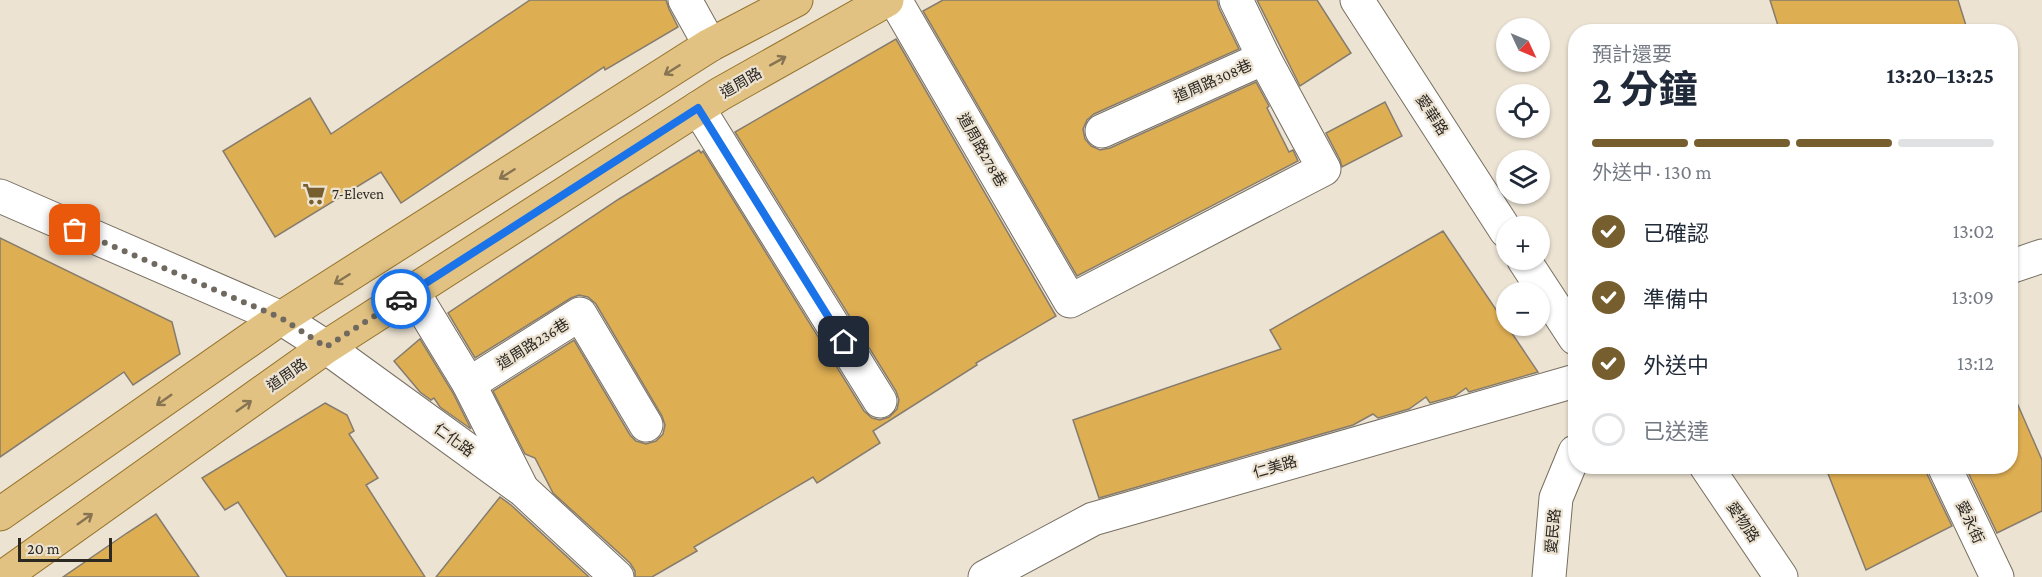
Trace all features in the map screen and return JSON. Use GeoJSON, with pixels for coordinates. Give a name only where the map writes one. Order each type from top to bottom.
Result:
{"type":"FeatureCollection","features":[{"type":"Feature","properties":{"kind":"main road"},"geometry":{"type":"LineString","coordinates":[[0,514],[281,318],[710,45],[796,0]]}},
{"type":"Feature","properties":{"kind":"main road","name":"道周路"},"geometry":{"type":"LineString","coordinates":[[3,577],[326,347],[698,108],[887,0]]}},
{"type":"Feature","properties":{"kind":"street"},"geometry":{"type":"LineString","coordinates":[[685,0],[710,45]]}},
{"type":"Feature","properties":{"kind":"street","name":"道周路278巷"},"geometry":{"type":"LineString","coordinates":[[895,0],[1070,300],[1324,169],[1264,58]]}},
{"type":"Feature","properties":{"kind":"street","name":"道周路308巷"},"geometry":{"type":"LineString","coordinates":[[1102,131],[1264,58],[1236,0]]}},
{"type":"Feature","properties":{"kind":"street","name":"愛華路"},"geometry":{"type":"LineString","coordinates":[[1357,0],[1496,216]]}},
{"type":"Feature","properties":{"kind":"street"},"geometry":{"type":"LineString","coordinates":[[698,108],[880,401]]}},
{"type":"Feature","properties":{"kind":"street","name":"仁化路"},"geometry":{"type":"LineString","coordinates":[[0,196],[281,318],[326,347],[523,490],[616,577]]}},
{"type":"Feature","properties":{"kind":"street"},"geometry":{"type":"LineString","coordinates":[[2018,264],[2042,256]]}},
{"type":"Feature","properties":{"kind":"street"},"geometry":{"type":"LineString","coordinates":[[1531,270],[1568,327]]}},
{"type":"Feature","properties":{"kind":"street"},"geometry":{"type":"LineString","coordinates":[[413,292],[470,384],[523,490]]}},
{"type":"Feature","properties":{"kind":"street","name":"道周路236巷"},"geometry":{"type":"LineString","coordinates":[[470,384],[580,314],[646,425]]}},
{"type":"Feature","properties":{"kind":"street","name":"仁美路"},"geometry":{"type":"LineString","coordinates":[[985,577],[1093,519],[1568,383]]}},
{"type":"Feature","properties":{"kind":"street","name":"愛民路"},"geometry":{"type":"LineString","coordinates":[[1549,577],[1556,498],[1568,469]]}},
{"type":"Feature","properties":{"kind":"street","name":"愛物路"},"geometry":{"type":"LineString","coordinates":[[1711,474],[1781,577]]}},
{"type":"Feature","properties":{"kind":"street","name":"愛永街"},"geometry":{"type":"LineString","coordinates":[[1948,474],[1996,577]]}},
{"type":"Feature","properties":{"kind":"building"},"geometry":{"type":"Polygon","coordinates":[[[530,0],[666,0],[678,27],[605,70],[604,67],[401,203],[381,172],[275,237],[223,151],[310,98],[331,134],[530,0]]]}},
{"type":"Feature","properties":{"kind":"building"},"geometry":{"type":"Polygon","coordinates":[[[943,0],[1217,0],[1239,49],[1094,114],[1087,120],[1083,129],[1085,139],[1091,146],[1100,150],[1110,148],[1256,82],[1289,152],[1293,150],[1298,161],[1077,276],[923,11],[943,0]]]}},
{"type":"Feature","properties":{"kind":"building"},"geometry":{"type":"Polygon","coordinates":[[[1257,0],[1317,0],[1351,53],[1300,86],[1257,0]]]}},
{"type":"Feature","properties":{"kind":"building"},"geometry":{"type":"Polygon","coordinates":[[[1770,0],[1958,0],[1966,24],[1778,24],[1770,0]]]}},
{"type":"Feature","properties":{"kind":"building"},"geometry":{"type":"Polygon","coordinates":[[[896,39],[1056,316],[976,363],[977,365],[873,431],[880,443],[817,483],[813,477],[694,547],[697,551],[652,577],[635,577],[635,571],[630,563],[553,493],[535,458],[525,454],[493,391],[574,340],[630,435],[636,441],[646,444],[656,441],[663,434],[665,425],[662,416],[596,304],[588,297],[579,295],[571,298],[475,358],[448,313],[619,199],[699,150],[701,153],[703,151],[864,411],[872,418],[880,420],[889,417],[897,409],[899,400],[896,391],[735,132],[896,39]]]}},
{"type":"Feature","properties":{"kind":"building"},"geometry":{"type":"Polygon","coordinates":[[[1385,102],[1402,136],[1342,167],[1326,133],[1385,102]]]}},
{"type":"Feature","properties":{"kind":"building"},"geometry":{"type":"Polygon","coordinates":[[[1443,231],[1496,310],[1496,336],[1514,336],[1538,372],[1469,392],[1466,388],[1455,396],[1430,403],[1426,397],[1409,409],[1378,418],[1373,414],[1353,425],[1099,498],[1073,420],[1281,349],[1270,330],[1443,231]]]}},
{"type":"Feature","properties":{"kind":"building"},"geometry":{"type":"Polygon","coordinates":[[[0,238],[172,322],[180,354],[133,385],[124,372],[0,457],[0,238]]]}},
{"type":"Feature","properties":{"kind":"building"},"geometry":{"type":"Polygon","coordinates":[[[420,339],[453,393],[471,429],[440,407],[434,398],[431,400],[420,392],[394,361],[420,339]]]}},
{"type":"Feature","properties":{"kind":"building"},"geometry":{"type":"Polygon","coordinates":[[[325,403],[347,415],[354,431],[349,434],[378,478],[366,485],[425,577],[287,577],[238,502],[225,510],[202,478],[325,403]]]}},
{"type":"Feature","properties":{"kind":"building"},"geometry":{"type":"Polygon","coordinates":[[[2018,405],[2042,460],[2042,511],[1997,533],[1969,474],[2018,474],[2018,405]]]}},
{"type":"Feature","properties":{"kind":"building"},"geometry":{"type":"Polygon","coordinates":[[[1828,474],[1927,474],[1952,526],[1866,570],[1828,474]]]}},
{"type":"Feature","properties":{"kind":"building"},"geometry":{"type":"Polygon","coordinates":[[[500,497],[511,505],[589,577],[436,577],[500,497]]]}},
{"type":"Feature","properties":{"kind":"building"},"geometry":{"type":"Polygon","coordinates":[[[156,514],[199,577],[63,577],[127,533],[156,514]]]}},
{"type":"Feature","properties":{"kind":"way so far"},"geometry":{"type":"LineString","coordinates":[[75,230],[281,318],[326,347],[401,299]]}},
{"type":"Feature","properties":{"kind":"place","name":"7-Eleven"},"geometry":{"type":"Point","coordinates":[314,194]}},
{"type":"Feature","properties":{"kind":"route"},"geometry":{"type":"LineString","coordinates":[[401,299],[698,108],[844,342]]}}]}
